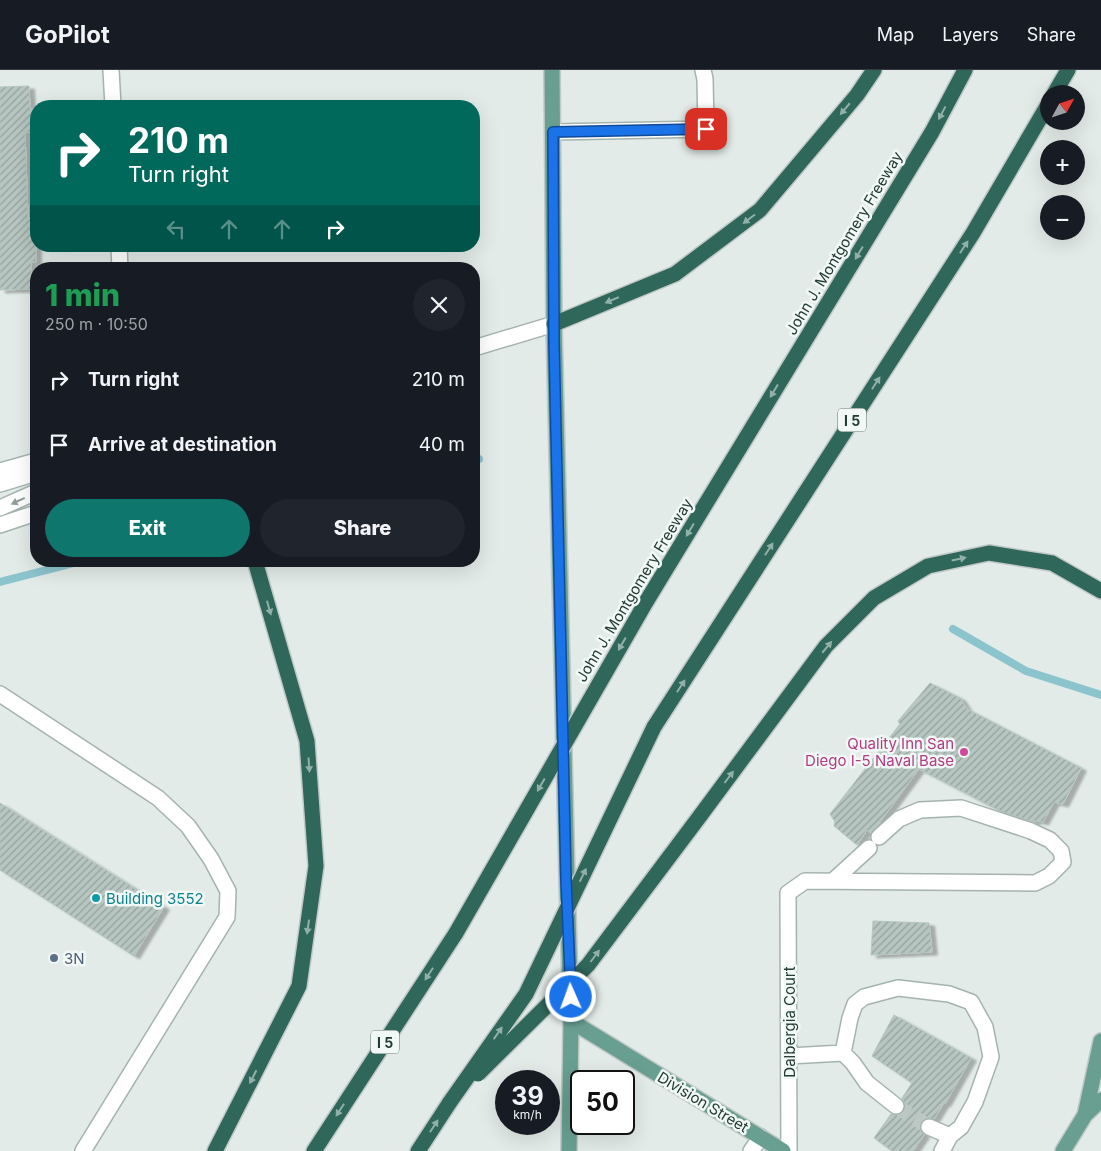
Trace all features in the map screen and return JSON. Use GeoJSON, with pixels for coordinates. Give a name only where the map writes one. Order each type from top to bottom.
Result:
{"type":"FeatureCollection","features":[{"type":"Feature","properties":{"kind":"highway"},"geometry":{"type":"LineString","coordinates":[[554,324],[675,274],[760,210],[857,95],[874,70]]}},
{"type":"Feature","properties":{"kind":"highway","name":"John J. Montgomery Freeway"},"geometry":{"type":"LineString","coordinates":[[314,1151],[456,933],[646,602],[932,132],[965,70]]}},
{"type":"Feature","properties":{"kind":"highway"},"geometry":{"type":"LineString","coordinates":[[1059,85],[1068,70]]}},
{"type":"Feature","properties":{"kind":"highway","name":"I 5"},"geometry":{"type":"LineString","coordinates":[[418,1151],[526,994],[654,726],[973,233],[1040,118]]}},
{"type":"Feature","properties":{"kind":"highway"},"geometry":{"type":"LineString","coordinates":[[450,1102],[588,966],[826,646],[874,598],[928,566],[988,553],[1052,563],[1101,591]]}},
{"type":"Feature","properties":{"kind":"highway"},"geometry":{"type":"LineString","coordinates":[[215,1151],[299,986],[316,866],[307,741],[257,567]]}},
{"type":"Feature","properties":{"kind":"main road"},"geometry":{"type":"LineString","coordinates":[[552,70],[554,324],[566,879],[571,1022],[569,1151]]}},
{"type":"Feature","properties":{"kind":"main road","name":"Division Street"},"geometry":{"type":"LineString","coordinates":[[571,1022],[783,1151]]}},
{"type":"Feature","properties":{"kind":"main road"},"geometry":{"type":"LineString","coordinates":[[1085,1115],[1101,1041]]}},
{"type":"Feature","properties":{"kind":"main road"},"geometry":{"type":"LineString","coordinates":[[1063,1151],[1085,1115],[1101,1100]]}},
{"type":"Feature","properties":{"kind":"street"},"geometry":{"type":"LineString","coordinates":[[111,70],[112,100]]}},
{"type":"Feature","properties":{"kind":"street"},"geometry":{"type":"LineString","coordinates":[[553,132],[706,129],[705,79],[703,70]]}},
{"type":"Feature","properties":{"kind":"street"},"geometry":{"type":"LineString","coordinates":[[480,346],[554,324]]}},
{"type":"Feature","properties":{"kind":"street"},"geometry":{"type":"LineString","coordinates":[[0,471],[30,463]]}},
{"type":"Feature","properties":{"kind":"street"},"geometry":{"type":"LineString","coordinates":[[0,484],[30,475]]}},
{"type":"Feature","properties":{"kind":"street"},"geometry":{"type":"LineString","coordinates":[[0,508],[30,495]]}},
{"type":"Feature","properties":{"kind":"street"},"geometry":{"type":"LineString","coordinates":[[0,525],[30,515]]}},
{"type":"Feature","properties":{"kind":"street"},"geometry":{"type":"LineString","coordinates":[[0,694],[158,798],[188,826],[211,859],[228,891],[227,917],[83,1151]]}},
{"type":"Feature","properties":{"kind":"street"},"geometry":{"type":"LineString","coordinates":[[961,808],[1030,831],[1050,840],[1061,851],[1063,862],[1049,876],[1035,882],[833,881],[899,819],[920,810],[961,808]]}},
{"type":"Feature","properties":{"kind":"street","name":"Dalbergia Court"},"geometry":{"type":"LineString","coordinates":[[790,1151],[788,893],[805,880],[833,881]]}},
{"type":"Feature","properties":{"kind":"street"},"geometry":{"type":"LineString","coordinates":[[843,1052],[855,1004],[864,997],[898,988],[949,994],[971,1002],[985,1027],[991,1058],[975,1102],[961,1127],[950,1136],[942,1151]]}},
{"type":"Feature","properties":{"kind":"street"},"geometry":{"type":"LineString","coordinates":[[789,1056],[843,1052]]}},
{"type":"Feature","properties":{"kind":"street"},"geometry":{"type":"LineString","coordinates":[[843,1052],[867,1083],[896,1106]]}},
{"type":"Feature","properties":{"kind":"street"},"geometry":{"type":"LineString","coordinates":[[929,1127],[950,1136]]}},
{"type":"Feature","properties":{"kind":"street"},"geometry":{"type":"LineString","coordinates":[[751,1151],[761,1137]]}},
{"type":"Feature","properties":{"kind":"building"},"geometry":{"type":"Polygon","coordinates":[[[29,86],[30,132],[25,132],[28,218],[30,218],[30,252],[36,252],[36,262],[30,262],[30,289],[0,290],[0,87],[29,86]]]}},
{"type":"Feature","properties":{"kind":"building","name":"Quality Inn San Diego I-5 Naval Base"},"geometry":{"type":"Polygon","coordinates":[[[930,683],[960,698],[967,709],[1081,768],[1063,804],[1054,802],[1043,822],[1035,820],[1035,822],[1002,812],[919,769],[877,826],[871,833],[867,830],[857,845],[834,826],[835,822],[830,814],[900,724],[898,721],[930,683]]]}},
{"type":"Feature","properties":{"kind":"building","name":"Building 3552"},"geometry":{"type":"Polygon","coordinates":[[[0,803],[164,907],[134,956],[0,870],[0,803]]]}},
{"type":"Feature","properties":{"kind":"building"},"geometry":{"type":"Polygon","coordinates":[[[873,921],[929,923],[932,952],[871,955],[873,921]]]}},
{"type":"Feature","properties":{"kind":"building"},"geometry":{"type":"Polygon","coordinates":[[[894,1015],[971,1058],[945,1104],[934,1119],[927,1118],[921,1123],[920,1129],[924,1135],[913,1151],[892,1151],[874,1138],[891,1114],[899,1115],[904,1111],[905,1103],[902,1098],[912,1083],[872,1056],[894,1015]]]}},
{"type":"Feature","properties":{"kind":"waterway"},"geometry":{"type":"LineString","coordinates":[[0,582],[59,567]]}},
{"type":"Feature","properties":{"kind":"waterway"},"geometry":{"type":"LineString","coordinates":[[953,629],[1026,671],[1101,695]]}},
{"type":"Feature","properties":{"kind":"tunnel"},"geometry":{"type":"LineString","coordinates":[[896,1106],[929,1127]]}},
{"type":"Feature","properties":{"kind":"place","name":"Quality Inn San Diego I-5 Naval Base"},"geometry":{"type":"Point","coordinates":[964,752]}},
{"type":"Feature","properties":{"kind":"place","name":"Building 3552"},"geometry":{"type":"Point","coordinates":[96,898]}},
{"type":"Feature","properties":{"kind":"place","name":"3N"},"geometry":{"type":"Point","coordinates":[54,958]}},
{"type":"Feature","properties":{"kind":"route"},"geometry":{"type":"LineString","coordinates":[[571,997],[566,879],[554,343],[553,132],[706,129]]}}]}
